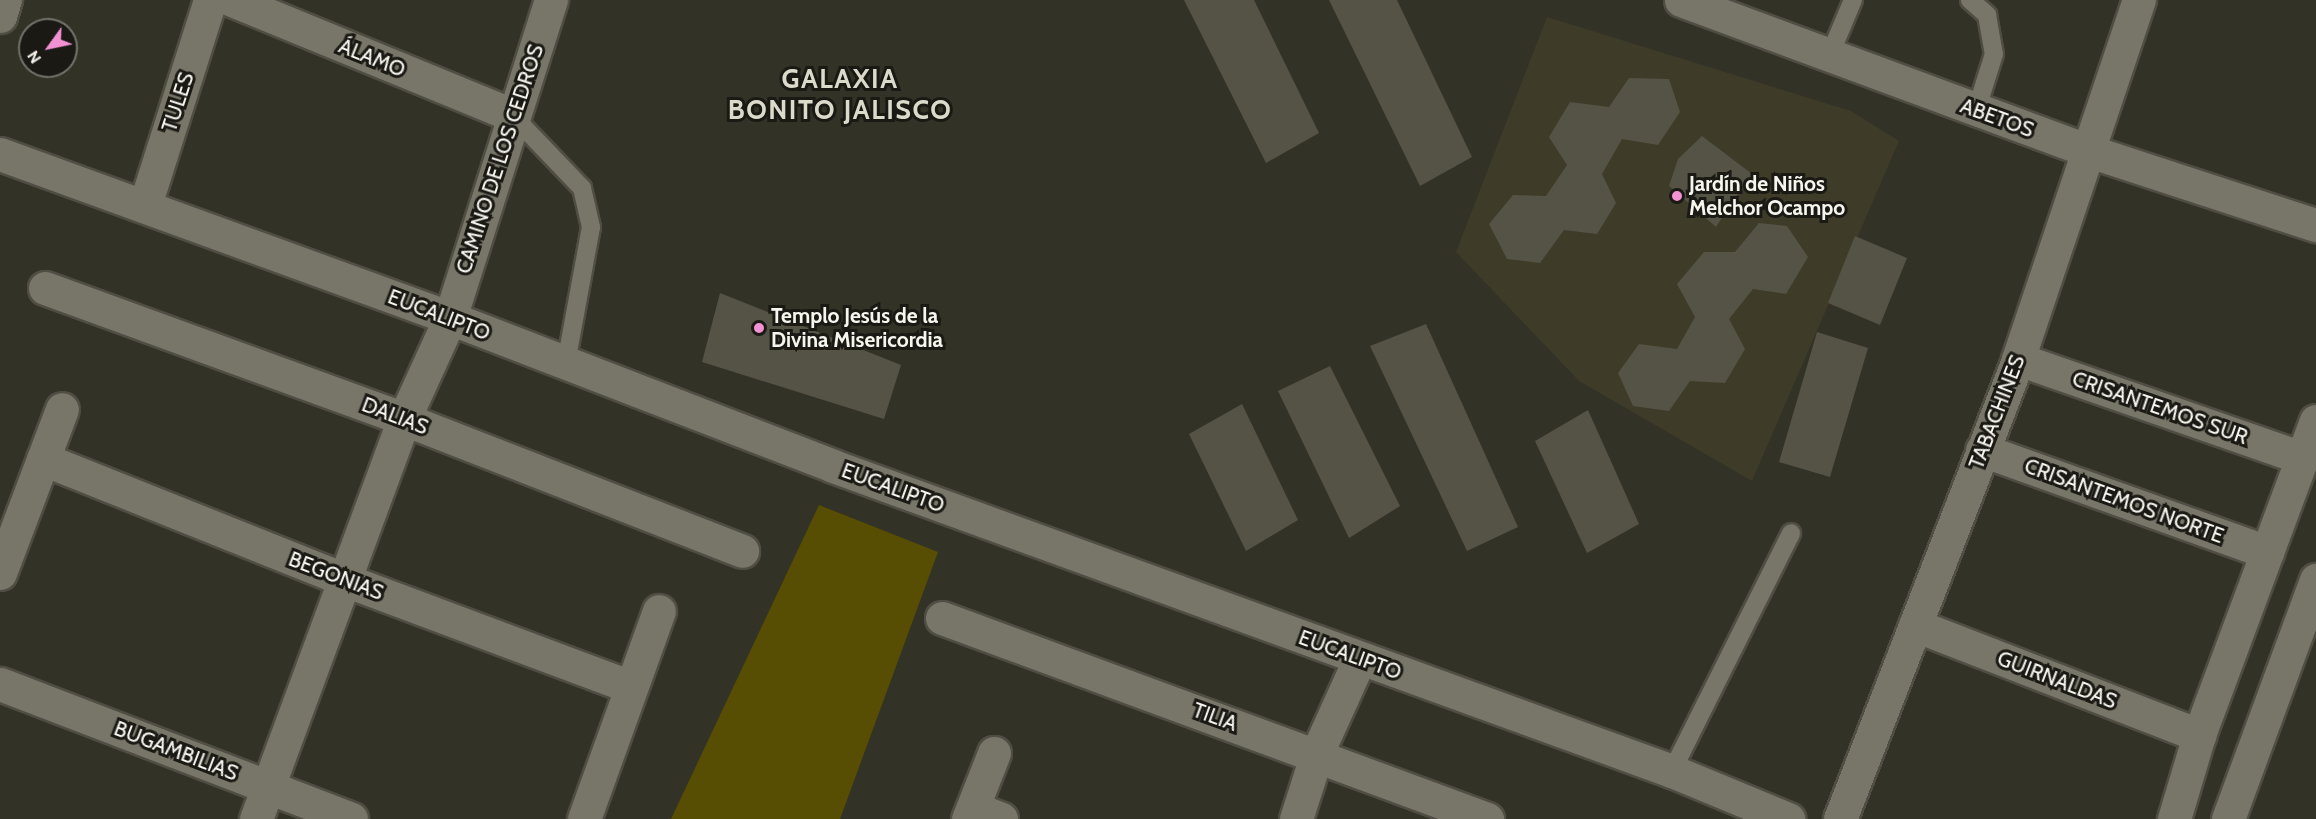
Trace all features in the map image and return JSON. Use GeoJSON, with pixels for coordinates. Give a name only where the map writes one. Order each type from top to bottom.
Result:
{"type":"FeatureCollection","features":[{"type":"Feature","properties":{"kind":"street"},"geometry":{"type":"LineString","coordinates":[[0,16],[5,0]]}},
{"type":"Feature","properties":{"kind":"street","name":"TULES"},"geometry":{"type":"LineString","coordinates":[[145,205],[210,0]]}},
{"type":"Feature","properties":{"kind":"street","name":"ÁLAMO"},"geometry":{"type":"LineString","coordinates":[[232,0],[512,115]]}},
{"type":"Feature","properties":{"kind":"street","name":"CAMINO DE LOS CEDROS"},"geometry":{"type":"LineString","coordinates":[[256,819],[404,418],[450,318],[512,115],[551,0]]}},
{"type":"Feature","properties":{"kind":"street","name":"ABETOS"},"geometry":{"type":"LineString","coordinates":[[1681,0],[2086,150],[2316,225]]}},
{"type":"Feature","properties":{"kind":"street","name":"TABACHINES"},"geometry":{"type":"LineString","coordinates":[[1840,819],[2018,359],[2086,150],[2139,0]]}},
{"type":"Feature","properties":{"kind":"street","name":"EUCALIPTO"},"geometry":{"type":"LineString","coordinates":[[0,154],[450,318],[844,470],[1672,771],[1788,819]]}},
{"type":"Feature","properties":{"kind":"street","name":"DALIAS"},"geometry":{"type":"LineString","coordinates":[[45,288],[404,418],[742,551]]}},
{"type":"Feature","properties":{"kind":"street","name":"CRISANTEMOS SUR"},"geometry":{"type":"LineString","coordinates":[[2018,359],[2302,458]]}},
{"type":"Feature","properties":{"kind":"street"},"geometry":{"type":"LineString","coordinates":[[0,573],[62,409]]}},
{"type":"Feature","properties":{"kind":"street"},"geometry":{"type":"LineString","coordinates":[[2174,819],[2199,735],[2316,420]]}},
{"type":"Feature","properties":{"kind":"street","name":"CRISANTEMOS NORTE"},"geometry":{"type":"LineString","coordinates":[[1982,450],[2266,552]]}},
{"type":"Feature","properties":{"kind":"street","name":"BEGONIAS"},"geometry":{"type":"LineString","coordinates":[[43,459],[345,580],[631,687]]}},
{"type":"Feature","properties":{"kind":"street"},"geometry":{"type":"LineString","coordinates":[[2228,819],[2303,654],[2316,580]]}},
{"type":"Feature","properties":{"kind":"street"},"geometry":{"type":"LineString","coordinates":[[584,819],[660,611]]}},
{"type":"Feature","properties":{"kind":"street","name":"TILIA"},"geometry":{"type":"LineString","coordinates":[[942,618],[1317,753],[1487,819]]}},
{"type":"Feature","properties":{"kind":"street","name":"GUIRNALDAS"},"geometry":{"type":"LineString","coordinates":[[1915,625],[2199,735]]}},
{"type":"Feature","properties":{"kind":"street"},"geometry":{"type":"LineString","coordinates":[[1296,819],[1317,753],[1360,658]]}},
{"type":"Feature","properties":{"kind":"street","name":"BUGAMBILIAS"},"geometry":{"type":"LineString","coordinates":[[0,684],[351,819]]}},
{"type":"Feature","properties":{"kind":"street"},"geometry":{"type":"LineString","coordinates":[[981,815],[994,753]]}},
{"type":"Feature","properties":{"kind":"lane"},"geometry":{"type":"LineString","coordinates":[[1830,57],[1853,0]]}},
{"type":"Feature","properties":{"kind":"lane"},"geometry":{"type":"LineString","coordinates":[[1970,0],[1987,15],[1994,54],[1976,111]]}},
{"type":"Feature","properties":{"kind":"lane"},"geometry":{"type":"LineString","coordinates":[[512,115],[582,188],[591,227],[566,363]]}},
{"type":"Feature","properties":{"kind":"lane"},"geometry":{"type":"LineString","coordinates":[[1672,771],[1791,533]]}},
{"type":"Feature","properties":{"kind":"shaded area","name":"Jardín de Niños Melchor Ocampo"},"geometry":{"type":"Polygon","coordinates":[[[1547,17],[1851,111],[1899,141],[1752,481],[1579,381],[1456,252],[1547,17]]]}},
{"type":"Feature","properties":{"kind":"shaded area"},"geometry":{"type":"Polygon","coordinates":[[[819,505],[938,552],[840,819],[671,819],[819,505]]]}},
{"type":"Feature","properties":{"kind":"building"},"geometry":{"type":"Polygon","coordinates":[[[1184,0],[1254,0],[1319,133],[1266,163],[1184,0]]]}},
{"type":"Feature","properties":{"kind":"building"},"geometry":{"type":"Polygon","coordinates":[[[1329,0],[1397,0],[1472,157],[1420,186],[1329,0]]]}},
{"type":"Feature","properties":{"kind":"building"},"geometry":{"type":"Polygon","coordinates":[[[1629,78],[1669,79],[1680,112],[1658,145],[1622,139],[1602,174],[1616,203],[1597,234],[1564,230],[1540,263],[1507,259],[1489,224],[1513,195],[1546,196],[1567,165],[1549,137],[1570,102],[1609,107],[1629,78]]]}},
{"type":"Feature","properties":{"kind":"building"},"geometry":{"type":"Polygon","coordinates":[[[1702,136],[1756,177],[1736,196],[1716,227],[1669,186],[1678,159],[1702,136]]]}},
{"type":"Feature","properties":{"kind":"building"},"geometry":{"type":"Polygon","coordinates":[[[1759,223],[1787,226],[1808,257],[1786,294],[1753,289],[1729,319],[1745,349],[1725,383],[1690,381],[1669,411],[1633,406],[1618,373],[1639,344],[1677,349],[1695,317],[1677,284],[1704,252],[1735,252],[1759,223]]]}},
{"type":"Feature","properties":{"kind":"building"},"geometry":{"type":"Polygon","coordinates":[[[1855,236],[1907,258],[1880,325],[1828,303],[1855,236]]]}},
{"type":"Feature","properties":{"kind":"building","name":"Templo Jesús de la Divina Misericordia"},"geometry":{"type":"Polygon","coordinates":[[[720,293],[901,365],[884,419],[702,362],[720,293]]]}},
{"type":"Feature","properties":{"kind":"building"},"geometry":{"type":"Polygon","coordinates":[[[1426,324],[1518,527],[1467,551],[1370,346],[1426,324]]]}},
{"type":"Feature","properties":{"kind":"building"},"geometry":{"type":"Polygon","coordinates":[[[1817,332],[1868,348],[1830,477],[1779,462],[1817,332]]]}},
{"type":"Feature","properties":{"kind":"building"},"geometry":{"type":"Polygon","coordinates":[[[1330,366],[1400,506],[1349,538],[1278,391],[1330,366]]]}},
{"type":"Feature","properties":{"kind":"building"},"geometry":{"type":"Polygon","coordinates":[[[1242,404],[1298,520],[1246,551],[1189,434],[1242,404]]]}},
{"type":"Feature","properties":{"kind":"building"},"geometry":{"type":"Polygon","coordinates":[[[1588,410],[1639,524],[1587,553],[1535,441],[1588,410]]]}},
{"type":"Feature","properties":{"kind":"place","name":"Jardín de Niños Melchor Ocampo"},"geometry":{"type":"Point","coordinates":[1677,196]}},
{"type":"Feature","properties":{"kind":"place","name":"Templo Jesús de la Divina Misericordia"},"geometry":{"type":"Point","coordinates":[759,328]}},
{"type":"Feature","properties":{"kind":"district","name":"GALAXIA BONITO JALISCO"},"geometry":{"type":"Point","coordinates":[840,94]}}]}
